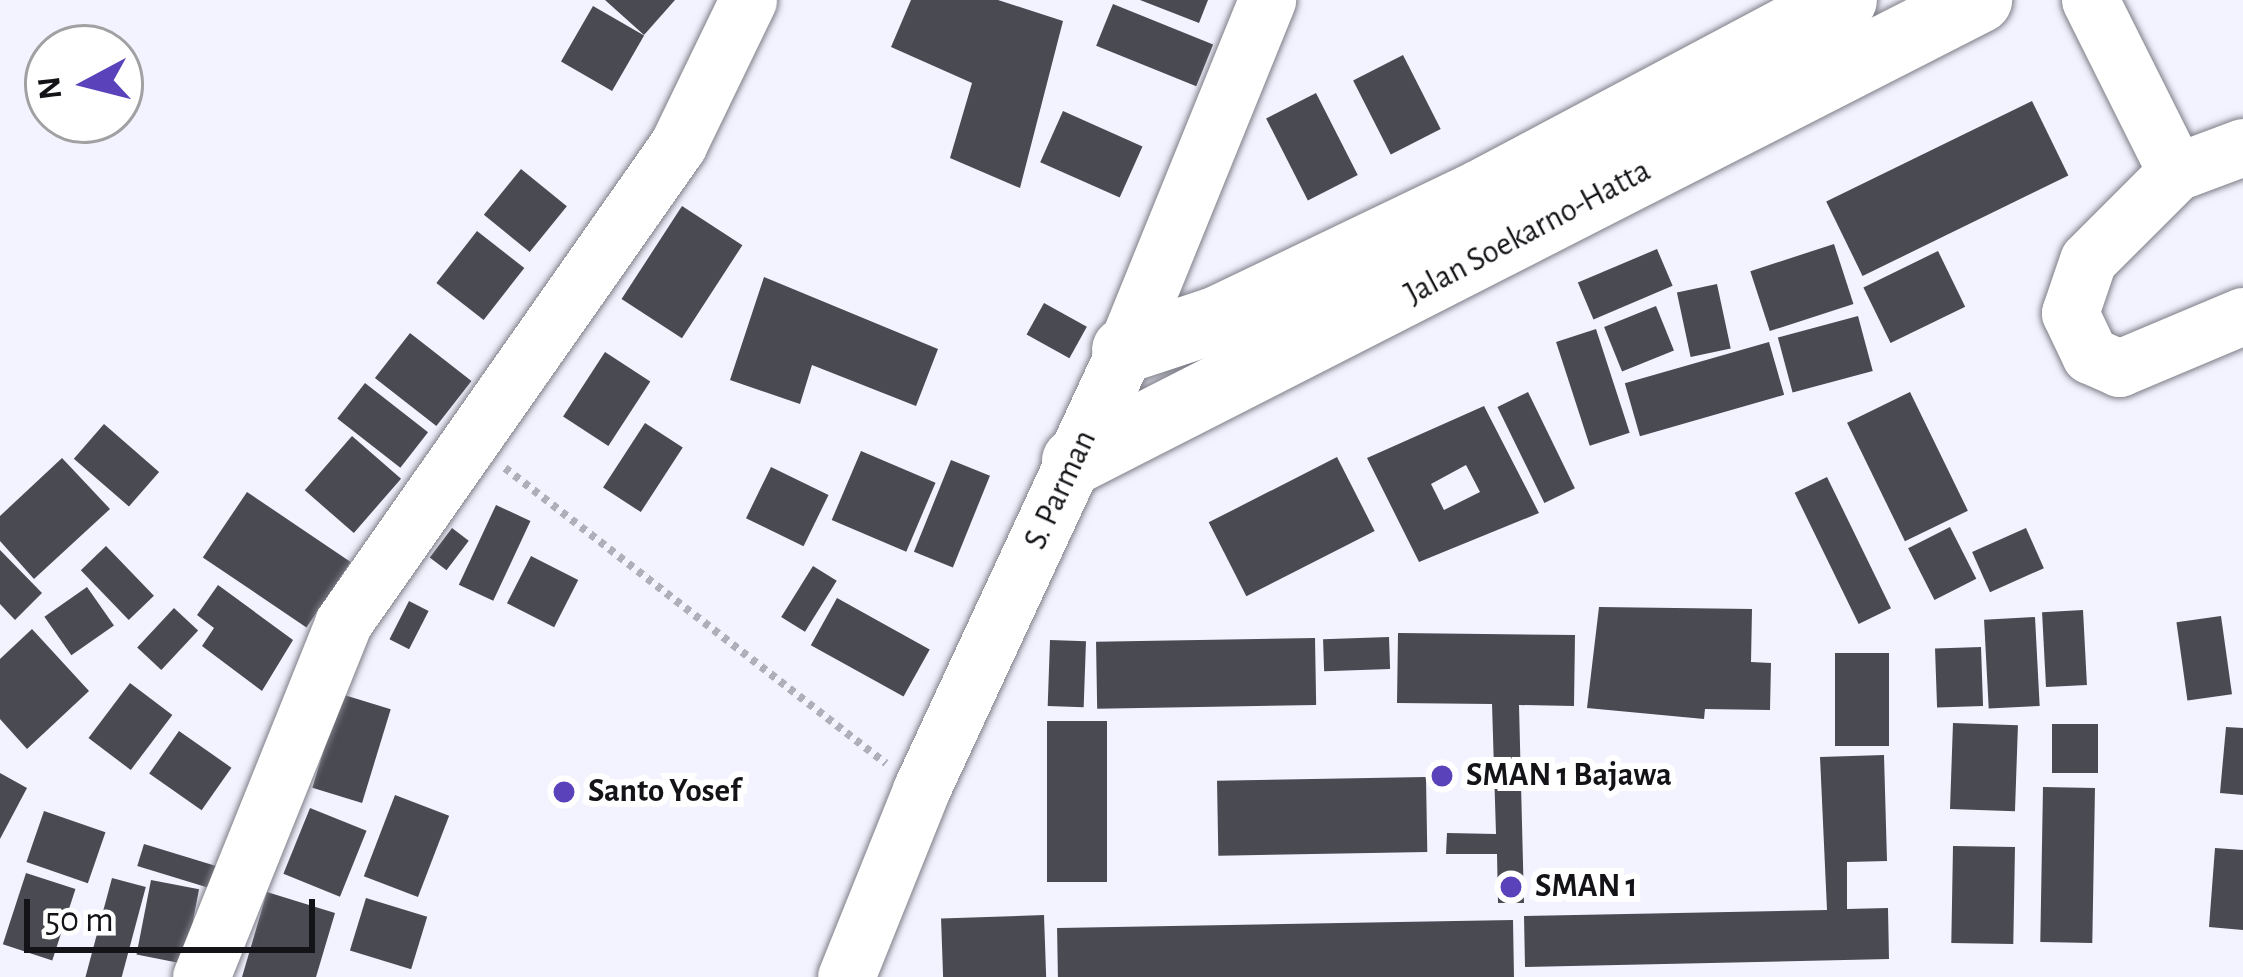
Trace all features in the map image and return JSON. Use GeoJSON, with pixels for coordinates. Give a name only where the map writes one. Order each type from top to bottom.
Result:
{"type":"FeatureCollection","features":[{"type":"Feature","properties":{"kind":"highway","name":"Jalan Soekarno-Hatta"},"geometry":{"type":"LineString","coordinates":[[1125,350],[1218,319],[1481,193],[1844,0]]}},
{"type":"Feature","properties":{"kind":"highway","name":"Jalan Soekarno-Hatta"},"geometry":{"type":"LineString","coordinates":[[1075,461],[1978,0]]}},
{"type":"Feature","properties":{"kind":"street"},"geometry":{"type":"LineString","coordinates":[[200,977],[343,623],[678,145],[748,0]]}},
{"type":"Feature","properties":{"kind":"street","name":"S. Parman"},"geometry":{"type":"LineString","coordinates":[[846,977],[921,790],[1125,350],[1267,0]]}},
{"type":"Feature","properties":{"kind":"street"},"geometry":{"type":"LineString","coordinates":[[2090,0],[2176,172]]}},
{"type":"Feature","properties":{"kind":"street"},"geometry":{"type":"LineString","coordinates":[[2243,146],[2176,172],[2088,260],[2070,298],[2073,328],[2102,367],[2119,368],[2243,316]]}},
{"type":"Feature","properties":{"kind":"path"},"geometry":{"type":"LineString","coordinates":[[470,441],[921,790]]}},
{"type":"Feature","properties":{"kind":"building"},"geometry":{"type":"Polygon","coordinates":[[[605,0],[675,0],[644,35],[605,0]]]}},
{"type":"Feature","properties":{"kind":"building"},"geometry":{"type":"Polygon","coordinates":[[[911,0],[998,0],[1063,21],[1020,188],[950,158],[972,83],[891,47],[911,0]]]}},
{"type":"Feature","properties":{"kind":"building"},"geometry":{"type":"Polygon","coordinates":[[[1140,0],[1208,0],[1199,23],[1140,0]]]}},
{"type":"Feature","properties":{"kind":"building"},"geometry":{"type":"Polygon","coordinates":[[[1113,4],[1213,44],[1196,86],[1096,46],[1113,4]]]}},
{"type":"Feature","properties":{"kind":"building"},"geometry":{"type":"Polygon","coordinates":[[[593,6],[644,36],[612,91],[561,61],[593,6]]]}},
{"type":"Feature","properties":{"kind":"building"},"geometry":{"type":"Polygon","coordinates":[[[1403,55],[1441,129],[1391,154],[1353,80],[1403,55]]]}},
{"type":"Feature","properties":{"kind":"building"},"geometry":{"type":"Polygon","coordinates":[[[1316,93],[1358,175],[1308,200],[1266,118],[1316,93]]]}},
{"type":"Feature","properties":{"kind":"building"},"geometry":{"type":"Polygon","coordinates":[[[2032,101],[2068,176],[1863,276],[1826,201],[2032,101]]]}},
{"type":"Feature","properties":{"kind":"building"},"geometry":{"type":"Polygon","coordinates":[[[1063,111],[1142,146],[1120,198],[1040,162],[1063,111]]]}},
{"type":"Feature","properties":{"kind":"building"},"geometry":{"type":"Polygon","coordinates":[[[521,169],[567,206],[530,252],[484,215],[521,169]]]}},
{"type":"Feature","properties":{"kind":"building"},"geometry":{"type":"Polygon","coordinates":[[[682,206],[742,245],[682,338],[622,299],[682,206]]]}},
{"type":"Feature","properties":{"kind":"building"},"geometry":{"type":"Polygon","coordinates":[[[477,231],[524,268],[484,320],[436,283],[477,231]]]}},
{"type":"Feature","properties":{"kind":"building"},"geometry":{"type":"Polygon","coordinates":[[[1834,244],[1853,304],[1770,331],[1750,271],[1834,244]]]}},
{"type":"Feature","properties":{"kind":"building"},"geometry":{"type":"Polygon","coordinates":[[[1657,249],[1673,286],[1593,319],[1578,283],[1657,249]]]}},
{"type":"Feature","properties":{"kind":"building"},"geometry":{"type":"Polygon","coordinates":[[[1938,251],[1965,307],[1891,343],[1863,287],[1938,251]]]}},
{"type":"Feature","properties":{"kind":"building"},"geometry":{"type":"Polygon","coordinates":[[[764,277],[938,349],[916,406],[812,365],[800,404],[730,380],[764,277]]]}},
{"type":"Feature","properties":{"kind":"building"},"geometry":{"type":"Polygon","coordinates":[[[1717,284],[1731,349],[1691,357],[1677,293],[1717,284]]]}},
{"type":"Feature","properties":{"kind":"building"},"geometry":{"type":"Polygon","coordinates":[[[1044,303],[1087,327],[1069,358],[1027,334],[1044,303]]]}},
{"type":"Feature","properties":{"kind":"building"},"geometry":{"type":"Polygon","coordinates":[[[1656,306],[1674,351],[1622,371],[1604,327],[1656,306]]]}},
{"type":"Feature","properties":{"kind":"building"},"geometry":{"type":"Polygon","coordinates":[[[1858,316],[1873,371],[1793,393],[1778,337],[1858,316]]]}},
{"type":"Feature","properties":{"kind":"building"},"geometry":{"type":"Polygon","coordinates":[[[1596,329],[1630,433],[1590,446],[1556,342],[1596,329]]]}},
{"type":"Feature","properties":{"kind":"building"},"geometry":{"type":"Polygon","coordinates":[[[410,333],[471,381],[436,426],[375,378],[410,333]]]}},
{"type":"Feature","properties":{"kind":"building"},"geometry":{"type":"Polygon","coordinates":[[[1769,342],[1784,395],[1640,436],[1625,383],[1769,342]]]}},
{"type":"Feature","properties":{"kind":"building"},"geometry":{"type":"Polygon","coordinates":[[[605,352],[650,381],[608,446],[563,417],[605,352]]]}},
{"type":"Feature","properties":{"kind":"building"},"geometry":{"type":"Polygon","coordinates":[[[365,383],[428,432],[400,468],[337,418],[365,383]]]}},
{"type":"Feature","properties":{"kind":"building"},"geometry":{"type":"Polygon","coordinates":[[[1528,392],[1575,488],[1544,503],[1497,407],[1528,392]]]}},
{"type":"Feature","properties":{"kind":"building"},"geometry":{"type":"Polygon","coordinates":[[[1910,392],[1968,511],[1905,541],[1847,423],[1910,392]]]}},
{"type":"Feature","properties":{"kind":"building"},"geometry":{"type":"Polygon","coordinates":[[[1484,406],[1539,513],[1419,562],[1367,458],[1484,406]],[[1466,465],[1431,484],[1444,510],[1480,492],[1466,465]]]}},
{"type":"Feature","properties":{"kind":"building"},"geometry":{"type":"Polygon","coordinates":[[[645,423],[683,448],[641,512],[603,488],[645,423]]]}},
{"type":"Feature","properties":{"kind":"building"},"geometry":{"type":"Polygon","coordinates":[[[104,424],[159,472],[129,507],[74,459],[104,424]]]}},
{"type":"Feature","properties":{"kind":"building"},"geometry":{"type":"Polygon","coordinates":[[[352,436],[401,479],[354,533],[305,490],[352,436]]]}},
{"type":"Feature","properties":{"kind":"building"},"geometry":{"type":"Polygon","coordinates":[[[861,451],[936,483],[906,552],[832,520],[861,451]]]}},
{"type":"Feature","properties":{"kind":"building"},"geometry":{"type":"Polygon","coordinates":[[[1337,457],[1375,531],[1246,596],[1209,522],[1337,457]]]}},
{"type":"Feature","properties":{"kind":"building"},"geometry":{"type":"Polygon","coordinates":[[[62,458],[110,509],[34,579],[0,541],[0,516],[62,458]]]}},
{"type":"Feature","properties":{"kind":"building"},"geometry":{"type":"Polygon","coordinates":[[[951,460],[990,476],[953,568],[914,552],[951,460]]]}},
{"type":"Feature","properties":{"kind":"building"},"geometry":{"type":"Polygon","coordinates":[[[771,467],[829,495],[804,546],[746,518],[771,467]]]}},
{"type":"Feature","properties":{"kind":"building"},"geometry":{"type":"Polygon","coordinates":[[[1827,477],[1891,608],[1859,624],[1795,493],[1827,477]]]}},
{"type":"Feature","properties":{"kind":"building"},"geometry":{"type":"Polygon","coordinates":[[[247,492],[351,562],[306,627],[203,557],[247,492]]]}},
{"type":"Feature","properties":{"kind":"building"},"geometry":{"type":"Polygon","coordinates":[[[496,505],[530,521],[493,601],[459,585],[496,505]]]}},
{"type":"Feature","properties":{"kind":"building"},"geometry":{"type":"Polygon","coordinates":[[[1950,527],[1976,579],[1934,600],[1908,548],[1950,527]]]}},
{"type":"Feature","properties":{"kind":"building"},"geometry":{"type":"Polygon","coordinates":[[[452,528],[469,541],[447,570],[430,558],[452,528]]]}},
{"type":"Feature","properties":{"kind":"building"},"geometry":{"type":"Polygon","coordinates":[[[2026,528],[2044,568],[1990,592],[1972,552],[2026,528]]]}},
{"type":"Feature","properties":{"kind":"building"},"geometry":{"type":"Polygon","coordinates":[[[106,546],[154,596],[129,620],[81,570],[106,546]]]}},
{"type":"Feature","properties":{"kind":"building"},"geometry":{"type":"Polygon","coordinates":[[[0,550],[42,593],[15,620],[0,604],[0,550]]]}},
{"type":"Feature","properties":{"kind":"building"},"geometry":{"type":"Polygon","coordinates":[[[531,556],[578,580],[554,627],[507,603],[531,556]]]}},
{"type":"Feature","properties":{"kind":"building"},"geometry":{"type":"Polygon","coordinates":[[[813,566],[837,581],[805,632],[781,617],[813,566]]]}},
{"type":"Feature","properties":{"kind":"building"},"geometry":{"type":"Polygon","coordinates":[[[218,585],[293,640],[262,691],[202,646],[214,628],[197,615],[218,585]]]}},
{"type":"Feature","properties":{"kind":"building"},"geometry":{"type":"Polygon","coordinates":[[[87,587],[114,626],[71,655],[44,617],[87,587]]]}},
{"type":"Feature","properties":{"kind":"building"},"geometry":{"type":"Polygon","coordinates":[[[837,598],[930,649],[904,697],[811,645],[837,598]]]}},
{"type":"Feature","properties":{"kind":"building"},"geometry":{"type":"Polygon","coordinates":[[[409,601],[429,611],[409,649],[389,639],[409,601]]]}},
{"type":"Feature","properties":{"kind":"building"},"geometry":{"type":"Polygon","coordinates":[[[1599,607],[1752,609],[1751,662],[1771,663],[1770,710],[1705,709],[1704,719],[1587,708],[1599,607]]]}},
{"type":"Feature","properties":{"kind":"building"},"geometry":{"type":"Polygon","coordinates":[[[174,608],[198,631],[161,670],[137,647],[174,608]]]}},
{"type":"Feature","properties":{"kind":"building"},"geometry":{"type":"Polygon","coordinates":[[[2083,610],[2087,685],[2046,687],[2042,612],[2083,610]]]}},
{"type":"Feature","properties":{"kind":"building"},"geometry":{"type":"Polygon","coordinates":[[[2221,616],[2232,694],[2187,700],[2176,622],[2221,616]]]}},
{"type":"Feature","properties":{"kind":"building"},"geometry":{"type":"Polygon","coordinates":[[[2035,617],[2040,706],[1989,709],[1984,620],[2035,617]]]}},
{"type":"Feature","properties":{"kind":"building"},"geometry":{"type":"Polygon","coordinates":[[[32,629],[89,691],[27,749],[0,719],[0,659],[32,629]]]}},
{"type":"Feature","properties":{"kind":"building"},"geometry":{"type":"Polygon","coordinates":[[[1398,633],[1575,635],[1574,706],[1519,705],[1524,903],[1498,903],[1497,854],[1446,854],[1447,833],[1496,834],[1492,704],[1397,703],[1398,633]]]}},
{"type":"Feature","properties":{"kind":"building"},"geometry":{"type":"Polygon","coordinates":[[[1389,637],[1390,669],[1324,671],[1323,639],[1389,637]]]}},
{"type":"Feature","properties":{"kind":"building"},"geometry":{"type":"Polygon","coordinates":[[[1315,638],[1316,705],[1097,709],[1096,642],[1315,638]]]}},
{"type":"Feature","properties":{"kind":"building"},"geometry":{"type":"Polygon","coordinates":[[[1050,640],[1086,641],[1084,707],[1048,706],[1050,640]]]}},
{"type":"Feature","properties":{"kind":"building"},"geometry":{"type":"Polygon","coordinates":[[[1981,647],[1983,706],[1937,708],[1935,649],[1981,647]]]}},
{"type":"Feature","properties":{"kind":"building"},"geometry":{"type":"Polygon","coordinates":[[[1835,653],[1889,653],[1889,746],[1835,746],[1835,653]]]}},
{"type":"Feature","properties":{"kind":"building"},"geometry":{"type":"Polygon","coordinates":[[[130,683],[172,715],[131,770],[88,738],[130,683]]]}},
{"type":"Feature","properties":{"kind":"building"},"geometry":{"type":"Polygon","coordinates":[[[341,694],[391,709],[362,803],[312,788],[341,694]]]}},
{"type":"Feature","properties":{"kind":"building"},"geometry":{"type":"Polygon","coordinates":[[[1047,721],[1107,721],[1107,882],[1047,882],[1047,721]]]}},
{"type":"Feature","properties":{"kind":"building"},"geometry":{"type":"Polygon","coordinates":[[[1953,723],[2018,725],[2015,811],[1950,809],[1953,723]]]}},
{"type":"Feature","properties":{"kind":"building"},"geometry":{"type":"Polygon","coordinates":[[[2052,724],[2098,724],[2098,773],[2052,773],[2052,724]]]}},
{"type":"Feature","properties":{"kind":"building"},"geometry":{"type":"Polygon","coordinates":[[[2226,727],[2243,728],[2243,795],[2220,793],[2226,727]]]}},
{"type":"Feature","properties":{"kind":"building"},"geometry":{"type":"Polygon","coordinates":[[[179,731],[231,768],[202,810],[149,774],[179,731]]]}},
{"type":"Feature","properties":{"kind":"building"},"geometry":{"type":"Polygon","coordinates":[[[1884,755],[1887,861],[1847,862],[1847,909],[1888,908],[1889,959],[1525,967],[1524,916],[1827,910],[1820,757],[1884,755]]]}},
{"type":"Feature","properties":{"kind":"building"},"geometry":{"type":"Polygon","coordinates":[[[0,773],[27,788],[0,839],[0,773]]]}},
{"type":"Feature","properties":{"kind":"building"},"geometry":{"type":"Polygon","coordinates":[[[1426,777],[1427,852],[1218,856],[1217,781],[1426,777]]]}},
{"type":"Feature","properties":{"kind":"building"},"geometry":{"type":"Polygon","coordinates":[[[2043,787],[2095,788],[2092,943],[2040,942],[2043,787]]]}},
{"type":"Feature","properties":{"kind":"building"},"geometry":{"type":"Polygon","coordinates":[[[395,795],[449,816],[418,897],[364,876],[395,795]]]}},
{"type":"Feature","properties":{"kind":"building"},"geometry":{"type":"Polygon","coordinates":[[[310,808],[367,831],[340,897],[283,874],[310,808]]]}},
{"type":"Feature","properties":{"kind":"building"},"geometry":{"type":"Polygon","coordinates":[[[44,811],[105,832],[88,883],[26,862],[44,811]]]}},
{"type":"Feature","properties":{"kind":"building"},"geometry":{"type":"Polygon","coordinates":[[[144,844],[218,867],[211,889],[137,866],[144,844]]]}},
{"type":"Feature","properties":{"kind":"building"},"geometry":{"type":"Polygon","coordinates":[[[1953,846],[2015,847],[2013,944],[1951,943],[1953,846]]]}},
{"type":"Feature","properties":{"kind":"building"},"geometry":{"type":"Polygon","coordinates":[[[2215,848],[2243,850],[2243,930],[2209,927],[2215,848]]]}},
{"type":"Feature","properties":{"kind":"building"},"geometry":{"type":"Polygon","coordinates":[[[26,873],[75,889],[52,960],[3,944],[26,873]]]}},
{"type":"Feature","properties":{"kind":"building"},"geometry":{"type":"Polygon","coordinates":[[[112,878],[146,887],[122,977],[85,977],[112,878]]]}},
{"type":"Feature","properties":{"kind":"building"},"geometry":{"type":"Polygon","coordinates":[[[151,880],[199,889],[185,964],[136,955],[151,880]]]}},
{"type":"Feature","properties":{"kind":"building"},"geometry":{"type":"Polygon","coordinates":[[[267,892],[335,913],[316,977],[242,977],[267,892]]]}},
{"type":"Feature","properties":{"kind":"building"},"geometry":{"type":"Polygon","coordinates":[[[366,898],[427,917],[411,969],[350,951],[366,898]]]}},
{"type":"Feature","properties":{"kind":"building"},"geometry":{"type":"Polygon","coordinates":[[[1044,915],[1046,977],[943,977],[941,919],[1044,915]]]}},
{"type":"Feature","properties":{"kind":"building"},"geometry":{"type":"Polygon","coordinates":[[[1513,920],[1514,977],[1058,977],[1057,928],[1513,920]]]}},
{"type":"Feature","properties":{"kind":"place","name":"SMAN 1 Bajawa"},"geometry":{"type":"Point","coordinates":[1442,776]}},
{"type":"Feature","properties":{"kind":"place","name":"Santo Yosef"},"geometry":{"type":"Point","coordinates":[564,792]}},
{"type":"Feature","properties":{"kind":"place","name":"SMAN 1"},"geometry":{"type":"Point","coordinates":[1511,887]}}]}
